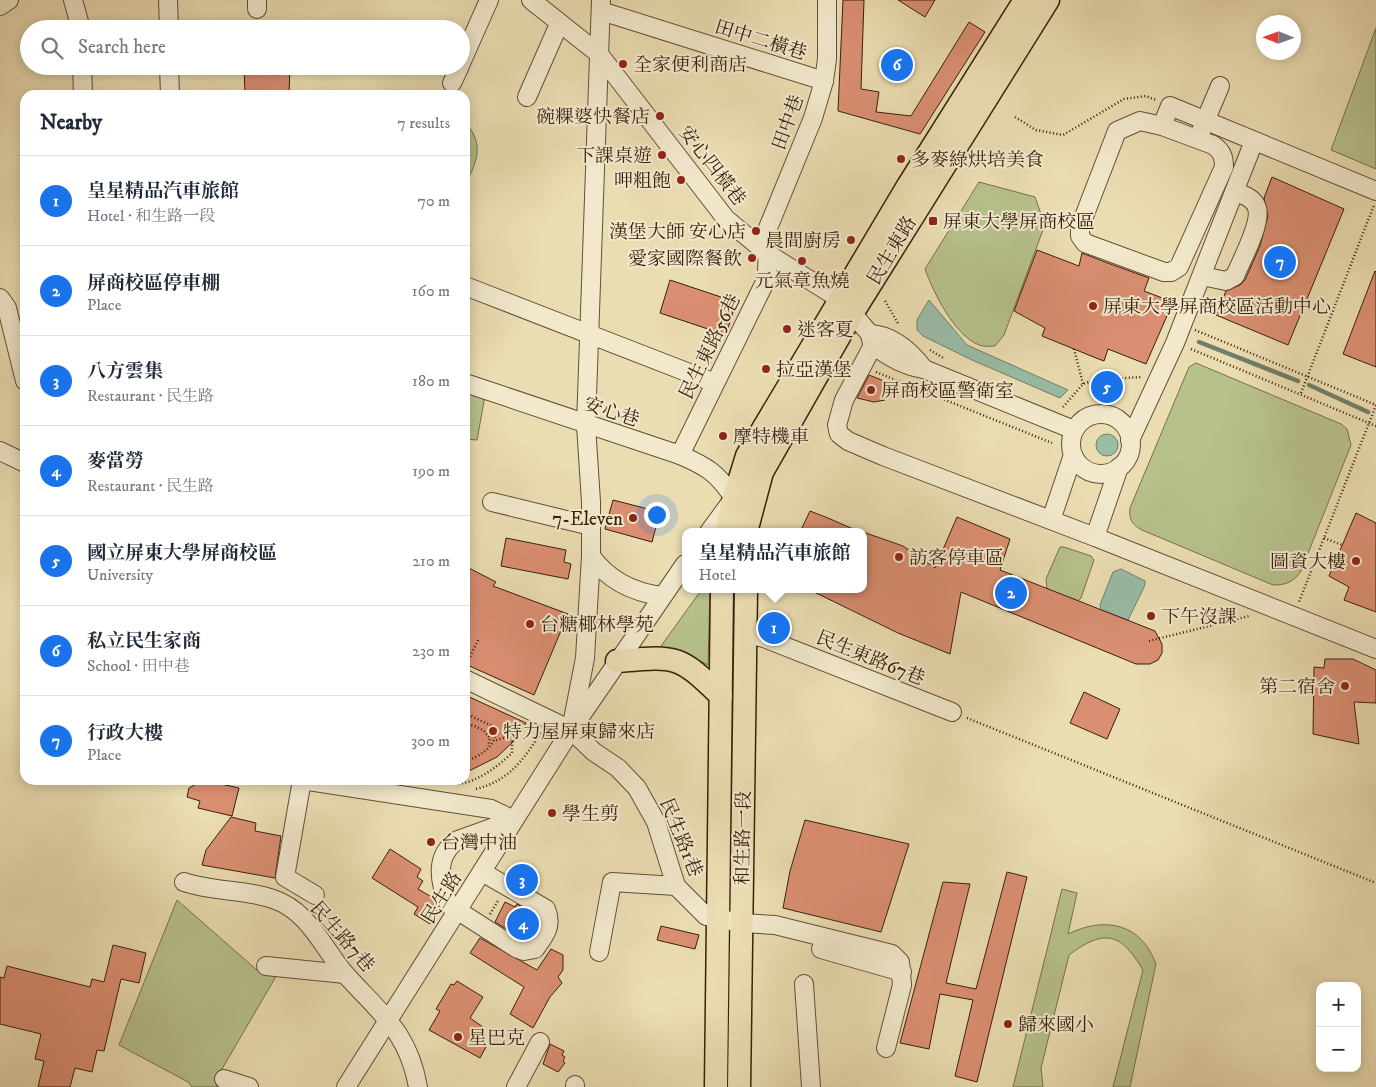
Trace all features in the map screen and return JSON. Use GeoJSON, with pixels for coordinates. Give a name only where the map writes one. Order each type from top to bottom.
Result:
{"type":"FeatureCollection","features":[{"type":"Feature","properties":{"kind":"main road","name":"民生東路"},"geometry":{"type":"LineString","coordinates":[[762,472],[847,305],[949,119],[1025,0]]}},
{"type":"Feature","properties":{"kind":"main road","name":"民生東路"},"geometry":{"type":"LineString","coordinates":[[734,498],[747,456],[1048,0]]}},
{"type":"Feature","properties":{"kind":"main road"},"geometry":{"type":"LineString","coordinates":[[747,528],[762,472]]}},
{"type":"Feature","properties":{"kind":"main road"},"geometry":{"type":"LineString","coordinates":[[727,528],[734,498]]}},
{"type":"Feature","properties":{"kind":"main road","name":"和生路一段"},"geometry":{"type":"LineString","coordinates":[[716,1087],[741,922],[722,696],[722,593]]}},
{"type":"Feature","properties":{"kind":"main road","name":"和生路一段"},"geometry":{"type":"LineString","coordinates":[[739,1087],[746,593]]}},
{"type":"Feature","properties":{"kind":"main road"},"geometry":{"type":"LineString","coordinates":[[617,661],[665,657],[678,660],[694,670],[722,696]]}},
{"type":"Feature","properties":{"kind":"street"},"geometry":{"type":"LineString","coordinates":[[73,0],[79,20]]}},
{"type":"Feature","properties":{"kind":"street"},"geometry":{"type":"LineString","coordinates":[[168,0],[169,20]]}},
{"type":"Feature","properties":{"kind":"street"},"geometry":{"type":"LineString","coordinates":[[470,43],[489,0]]}},
{"type":"Feature","properties":{"kind":"street","name":"安心四橫巷"},"geometry":{"type":"LineString","coordinates":[[531,0],[599,54],[726,219],[768,254],[847,305]]}},
{"type":"Feature","properties":{"kind":"street","name":"田中巷"},"geometry":{"type":"LineString","coordinates":[[768,254],[768,228],[813,118],[824,81],[827,59],[827,0]]}},
{"type":"Feature","properties":{"kind":"street"},"geometry":{"type":"LineString","coordinates":[[571,730],[585,658],[590,556],[591,526],[586,425],[601,6]]}},
{"type":"Feature","properties":{"kind":"street","name":"田中二橫巷"},"geometry":{"type":"LineString","coordinates":[[601,6],[824,81]]}},
{"type":"Feature","properties":{"kind":"street"},"geometry":{"type":"LineString","coordinates":[[526,98],[559,24]]}},
{"type":"Feature","properties":{"kind":"street"},"geometry":{"type":"LineString","coordinates":[[82,75],[83,90]]}},
{"type":"Feature","properties":{"kind":"street"},"geometry":{"type":"LineString","coordinates":[[169,75],[170,90]]}},
{"type":"Feature","properties":{"kind":"street"},"geometry":{"type":"LineString","coordinates":[[452,83],[456,75]]}},
{"type":"Feature","properties":{"kind":"street"},"geometry":{"type":"LineString","coordinates":[[1198,138],[1220,86]]}},
{"type":"Feature","properties":{"kind":"street"},"geometry":{"type":"LineString","coordinates":[[1162,126],[1170,106],[1254,141],[1375,198]]}},
{"type":"Feature","properties":{"kind":"street"},"geometry":{"type":"LineString","coordinates":[[1140,121],[1162,126],[1198,138],[1220,150],[1224,158],[1224,167],[1179,267],[1171,272],[1164,272],[1085,243],[1080,236],[1080,227],[1117,130],[1140,121]]}},
{"type":"Feature","properties":{"kind":"street"},"geometry":{"type":"LineString","coordinates":[[1095,537],[1119,467],[1128,455],[1130,440],[1175,343],[1254,141]]}},
{"type":"Feature","properties":{"kind":"street"},"geometry":{"type":"LineString","coordinates":[[1202,276],[1226,281],[1235,276],[1258,220],[1257,208],[1251,199],[1235,192]]}},
{"type":"Feature","properties":{"kind":"street","name":"民生東路56巷"},"geometry":{"type":"LineString","coordinates":[[680,456],[767,278],[768,254]]}},
{"type":"Feature","properties":{"kind":"street"},"geometry":{"type":"LineString","coordinates":[[470,288],[715,383]]}},
{"type":"Feature","properties":{"kind":"street"},"geometry":{"type":"LineString","coordinates":[[3,303],[20,363]]}},
{"type":"Feature","properties":{"kind":"street"},"geometry":{"type":"LineString","coordinates":[[847,305],[874,337],[887,337],[912,354],[924,369],[1074,430]]}},
{"type":"Feature","properties":{"kind":"street"},"geometry":{"type":"LineString","coordinates":[[730,336],[738,311],[749,312]]}},
{"type":"Feature","properties":{"kind":"street"},"geometry":{"type":"LineString","coordinates":[[874,337],[850,384],[838,420],[840,434],[848,441],[1376,649]]}},
{"type":"Feature","properties":{"kind":"street","name":"安心巷"},"geometry":{"type":"LineString","coordinates":[[470,385],[708,467],[725,484],[734,498]]}},
{"type":"Feature","properties":{"kind":"street"},"geometry":{"type":"LineString","coordinates":[[1119,467],[1102,474],[1093,473],[1085,469],[1073,455],[1071,446],[1074,430],[1086,417],[1106,414],[1123,424],[1130,440]]}},
{"type":"Feature","properties":{"kind":"street"},"geometry":{"type":"LineString","coordinates":[[1051,520],[1073,455]]}},
{"type":"Feature","properties":{"kind":"street"},"geometry":{"type":"LineString","coordinates":[[2,456],[20,461]]}},
{"type":"Feature","properties":{"kind":"street","name":"民生東路"},"geometry":{"type":"LineString","coordinates":[[712,528],[734,498],[762,472]]}},
{"type":"Feature","properties":{"kind":"street"},"geometry":{"type":"LineString","coordinates":[[492,502],[591,526]]}},
{"type":"Feature","properties":{"kind":"street"},"geometry":{"type":"LineString","coordinates":[[590,556],[600,569],[615,580],[639,593],[661,596]]}},
{"type":"Feature","properties":{"kind":"street"},"geometry":{"type":"LineString","coordinates":[[571,730],[682,568]]}},
{"type":"Feature","properties":{"kind":"street","name":"民生東路67巷"},"geometry":{"type":"LineString","coordinates":[[746,633],[764,638],[952,712]]}},
{"type":"Feature","properties":{"kind":"street","name":"民生路1巷"},"geometry":{"type":"LineString","coordinates":[[470,681],[571,730],[594,752],[618,768],[637,788],[656,822],[676,886],[706,916],[796,930],[892,954],[900,962],[902,985],[886,1048]]}},
{"type":"Feature","properties":{"kind":"street","name":"民生路"},"geometry":{"type":"LineString","coordinates":[[346,1087],[571,730]]}},
{"type":"Feature","properties":{"kind":"street"},"geometry":{"type":"LineString","coordinates":[[301,785],[285,877],[315,895]]}},
{"type":"Feature","properties":{"kind":"street"},"geometry":{"type":"LineString","coordinates":[[335,785],[491,809],[514,820]]}},
{"type":"Feature","properties":{"kind":"street"},"geometry":{"type":"LineString","coordinates":[[482,872],[546,909],[550,919],[548,930],[535,949],[524,951],[449,905],[444,892],[440,869],[443,854],[458,840],[514,820]]}},
{"type":"Feature","properties":{"kind":"street","name":"民生路7巷"},"geometry":{"type":"LineString","coordinates":[[184,882],[198,887],[274,899],[296,913],[318,933],[345,974],[389,1019],[407,1051],[418,1087]]}},
{"type":"Feature","properties":{"kind":"street"},"geometry":{"type":"LineString","coordinates":[[599,952],[612,882],[676,886]]}},
{"type":"Feature","properties":{"kind":"street"},"geometry":{"type":"LineString","coordinates":[[266,966],[345,974]]}},
{"type":"Feature","properties":{"kind":"street"},"geometry":{"type":"LineString","coordinates":[[804,984],[811,1087]]}},
{"type":"Feature","properties":{"kind":"street"},"geometry":{"type":"LineString","coordinates":[[516,1087],[540,1042]]}},
{"type":"Feature","properties":{"kind":"street"},"geometry":{"type":"LineString","coordinates":[[224,1079],[249,1087]]}},
{"type":"Feature","properties":{"kind":"path"},"geometry":{"type":"LineString","coordinates":[[1015,117],[1036,130],[1063,135],[1124,99],[1146,96],[1170,106]]}},
{"type":"Feature","properties":{"kind":"path"},"geometry":{"type":"LineString","coordinates":[[1301,393],[1375,198]]}},
{"type":"Feature","properties":{"kind":"path"},"geometry":{"type":"LineString","coordinates":[[885,301],[903,332]]}},
{"type":"Feature","properties":{"kind":"path"},"geometry":{"type":"LineString","coordinates":[[1182,325],[1376,405],[1298,605]]}},
{"type":"Feature","properties":{"kind":"path"},"geometry":{"type":"LineString","coordinates":[[1175,343],[1301,393],[1376,426]]}},
{"type":"Feature","properties":{"kind":"path"},"geometry":{"type":"LineString","coordinates":[[928,348],[953,362]]}},
{"type":"Feature","properties":{"kind":"path"},"geometry":{"type":"LineString","coordinates":[[1074,349],[1083,384]]}},
{"type":"Feature","properties":{"kind":"path"},"geometry":{"type":"LineString","coordinates":[[860,365],[1052,443]]}},
{"type":"Feature","properties":{"kind":"path"},"geometry":{"type":"LineString","coordinates":[[1057,405],[1065,408],[1072,396],[1083,384],[1095,380],[1149,377]]}},
{"type":"Feature","properties":{"kind":"path"},"geometry":{"type":"LineString","coordinates":[[1324,538],[1342,545]]}},
{"type":"Feature","properties":{"kind":"path"},"geometry":{"type":"LineString","coordinates":[[1149,641],[1254,615]]}},
{"type":"Feature","properties":{"kind":"path"},"geometry":{"type":"LineString","coordinates":[[470,657],[479,638]]}},
{"type":"Feature","properties":{"kind":"path"},"geometry":{"type":"LineString","coordinates":[[952,712],[1376,884]]}},
{"type":"Feature","properties":{"kind":"path"},"geometry":{"type":"LineString","coordinates":[[470,715],[494,727],[496,734],[494,741],[486,750],[470,758]]}},
{"type":"Feature","properties":{"kind":"path"},"geometry":{"type":"LineString","coordinates":[[470,725],[488,734],[490,738],[486,750]]}},
{"type":"Feature","properties":{"kind":"path"},"geometry":{"type":"LineString","coordinates":[[468,791],[492,785],[505,778],[521,762],[543,730]]}},
{"type":"Feature","properties":{"kind":"path"},"geometry":{"type":"LineString","coordinates":[[470,780],[504,761],[512,754],[512,742],[506,737],[494,741]]}},
{"type":"Feature","properties":{"kind":"path"},"geometry":{"type":"LineString","coordinates":[[483,926],[507,887]]}},
{"type":"Feature","properties":{"kind":"shaded area"},"geometry":{"type":"Polygon","coordinates":[[[1376,28],[1376,169],[1331,150],[1376,28]]]}},
{"type":"Feature","properties":{"kind":"shaded area"},"geometry":{"type":"Polygon","coordinates":[[[470,129],[477,146],[476,161],[470,175],[470,129]]]}},
{"type":"Feature","properties":{"kind":"shaded area"},"geometry":{"type":"Polygon","coordinates":[[[979,182],[1035,197],[1042,217],[1043,230],[1004,335],[995,346],[979,345],[962,333],[939,301],[925,269],[979,182]]]}},
{"type":"Feature","properties":{"kind":"shaded area"},"geometry":{"type":"Polygon","coordinates":[[[929,300],[967,345],[1068,390],[1060,398],[972,360],[923,336],[917,330],[917,320],[929,300]]]}},
{"type":"Feature","properties":{"kind":"shaded area"},"geometry":{"type":"Polygon","coordinates":[[[1196,363],[1341,424],[1347,429],[1351,445],[1301,571],[1289,582],[1273,585],[1142,530],[1131,519],[1130,508],[1189,367],[1196,363]]]}},
{"type":"Feature","properties":{"kind":"shaded area"},"geometry":{"type":"Polygon","coordinates":[[[470,391],[485,396],[477,440],[470,439],[470,391]]]}},
{"type":"Feature","properties":{"kind":"shaded area"},"geometry":{"type":"Polygon","coordinates":[[[1107,434],[1115,437],[1118,445],[1115,453],[1107,456],[1099,453],[1096,445],[1099,437],[1107,434]]]}},
{"type":"Feature","properties":{"kind":"shaded area"},"geometry":{"type":"Polygon","coordinates":[[[1060,547],[1091,556],[1094,560],[1081,598],[1078,601],[1047,589],[1046,579],[1060,547]]]}},
{"type":"Feature","properties":{"kind":"shaded area"},"geometry":{"type":"Polygon","coordinates":[[[1121,569],[1145,581],[1145,585],[1128,620],[1101,610],[1100,605],[1113,572],[1121,569]]]}},
{"type":"Feature","properties":{"kind":"shaded area"},"geometry":{"type":"Polygon","coordinates":[[[699,593],[710,593],[708,665],[687,654],[656,653],[699,593]]]}},
{"type":"Feature","properties":{"kind":"shaded area"},"geometry":{"type":"Polygon","coordinates":[[[1062,889],[1077,893],[1068,934],[1095,925],[1120,927],[1141,939],[1156,964],[1130,1087],[1113,1087],[1143,970],[1127,948],[1111,938],[1102,938],[1082,946],[1069,955],[1041,1068],[1043,1087],[1013,1087],[1062,889]]]}},
{"type":"Feature","properties":{"kind":"shaded area"},"geometry":{"type":"Polygon","coordinates":[[[177,900],[258,971],[278,973],[222,1069],[216,1087],[192,1087],[188,1082],[119,1045],[177,900]]]}},
{"type":"Feature","properties":{"kind":"building"},"geometry":{"type":"Polygon","coordinates":[[[843,0],[864,0],[861,89],[879,92],[876,112],[911,116],[969,22],[985,32],[920,134],[838,111],[843,0]]]}},
{"type":"Feature","properties":{"kind":"building"},"geometry":{"type":"Polygon","coordinates":[[[898,0],[935,0],[925,17],[898,0]]]}},
{"type":"Feature","properties":{"kind":"building"},"geometry":{"type":"Polygon","coordinates":[[[244,75],[290,75],[289,90],[245,90],[244,75]]]}},
{"type":"Feature","properties":{"kind":"building"},"geometry":{"type":"Polygon","coordinates":[[[1272,177],[1344,209],[1288,345],[1216,315],[1226,291],[1240,285],[1245,280],[1260,246],[1268,216],[1264,198],[1272,177]]]}},
{"type":"Feature","properties":{"kind":"building","name":"屏東大學屏商校區活動中心"},"geometry":{"type":"Polygon","coordinates":[[[1037,250],[1079,266],[1082,253],[1149,278],[1144,291],[1173,302],[1146,364],[1108,349],[1104,361],[1096,358],[1042,336],[1045,328],[1014,311],[1037,250]]]}},
{"type":"Feature","properties":{"kind":"building"},"geometry":{"type":"Polygon","coordinates":[[[1376,272],[1376,367],[1343,354],[1376,272]]]}},
{"type":"Feature","properties":{"kind":"building"},"geometry":{"type":"Polygon","coordinates":[[[670,280],[736,302],[726,335],[660,313],[670,280]]]}},
{"type":"Feature","properties":{"kind":"building","name":"屏商校區警衛室"},"geometry":{"type":"Polygon","coordinates":[[[869,375],[889,383],[885,400],[874,402],[857,398],[869,375]]]}},
{"type":"Feature","properties":{"kind":"building","name":"7-Eleven"},"geometry":{"type":"Polygon","coordinates":[[[613,500],[660,512],[652,542],[605,529],[613,500]]]}},
{"type":"Feature","properties":{"kind":"building","name":"訪客停車區"},"geometry":{"type":"Polygon","coordinates":[[[810,511],[851,528],[802,528],[810,511]]]}},
{"type":"Feature","properties":{"kind":"building","name":"圖資大樓"},"geometry":{"type":"Polygon","coordinates":[[[1356,513],[1376,523],[1376,612],[1344,600],[1349,587],[1329,576],[1356,513]]]}},
{"type":"Feature","properties":{"kind":"building"},"geometry":{"type":"Polygon","coordinates":[[[957,517],[1010,539],[1000,570],[1155,631],[1162,644],[1162,653],[1158,660],[1150,664],[1136,664],[961,592],[950,654],[898,633],[816,593],[867,593],[867,533],[903,546],[935,568],[957,517]]]}},
{"type":"Feature","properties":{"kind":"building"},"geometry":{"type":"Polygon","coordinates":[[[506,538],[566,550],[564,562],[571,564],[568,579],[501,566],[506,538]]]}},
{"type":"Feature","properties":{"kind":"building","name":"台糖椰林學苑"},"geometry":{"type":"Polygon","coordinates":[[[470,569],[496,582],[493,586],[568,614],[534,695],[470,666],[470,569]]]}},
{"type":"Feature","properties":{"kind":"building","name":"第二宿舍"},"geometry":{"type":"Polygon","coordinates":[[[1325,659],[1353,659],[1376,670],[1376,703],[1354,702],[1359,744],[1313,734],[1314,667],[1324,668],[1325,659]]]}},
{"type":"Feature","properties":{"kind":"building"},"geometry":{"type":"Polygon","coordinates":[[[1084,692],[1120,709],[1107,739],[1070,723],[1084,692]]]}},
{"type":"Feature","properties":{"kind":"building","name":"特力屋屏東歸來店"},"geometry":{"type":"Polygon","coordinates":[[[470,697],[526,723],[515,740],[497,757],[470,770],[470,697]]]}},
{"type":"Feature","properties":{"kind":"building"},"geometry":{"type":"Polygon","coordinates":[[[194,785],[226,785],[239,788],[232,816],[198,808],[200,801],[187,797],[189,788],[194,785]]]}},
{"type":"Feature","properties":{"kind":"building"},"geometry":{"type":"Polygon","coordinates":[[[231,817],[256,823],[255,831],[281,836],[275,878],[202,865],[206,850],[231,817]]]}},
{"type":"Feature","properties":{"kind":"building"},"geometry":{"type":"Polygon","coordinates":[[[805,820],[909,844],[881,932],[783,908],[790,871],[805,820]]]}},
{"type":"Feature","properties":{"kind":"building"},"geometry":{"type":"Polygon","coordinates":[[[390,849],[421,869],[417,877],[423,881],[418,889],[435,899],[439,909],[430,924],[414,914],[418,907],[372,878],[390,849]]]}},
{"type":"Feature","properties":{"kind":"building"},"geometry":{"type":"Polygon","coordinates":[[[1007,872],[1027,877],[977,1082],[955,1076],[973,1000],[940,994],[929,1049],[900,1043],[943,882],[970,884],[946,983],[976,989],[1007,872]]]}},
{"type":"Feature","properties":{"kind":"building"},"geometry":{"type":"Polygon","coordinates":[[[505,902],[515,907],[517,904],[537,916],[537,926],[527,940],[495,922],[505,902]]]}},
{"type":"Feature","properties":{"kind":"building"},"geometry":{"type":"Polygon","coordinates":[[[661,926],[699,935],[695,949],[657,940],[661,926]]]}},
{"type":"Feature","properties":{"kind":"building"},"geometry":{"type":"Polygon","coordinates":[[[480,938],[537,970],[551,949],[563,955],[563,970],[558,977],[562,983],[550,997],[533,1028],[510,1014],[524,987],[470,953],[480,938]]]}},
{"type":"Feature","properties":{"kind":"building"},"geometry":{"type":"Polygon","coordinates":[[[113,945],[146,953],[139,983],[121,979],[104,1051],[97,1050],[92,1072],[75,1068],[70,1087],[38,1087],[44,1061],[35,1059],[41,1034],[0,1024],[0,977],[4,978],[7,966],[90,987],[92,979],[104,982],[113,945]]]}},
{"type":"Feature","properties":{"kind":"building"},"geometry":{"type":"Polygon","coordinates":[[[457,981],[483,997],[470,1018],[483,1027],[476,1039],[487,1045],[480,1058],[429,1030],[440,1011],[436,1009],[451,984],[454,985],[457,981]]]}},
{"type":"Feature","properties":{"kind":"building"},"geometry":{"type":"Polygon","coordinates":[[[550,1044],[564,1051],[562,1055],[565,1057],[563,1061],[565,1063],[558,1072],[543,1064],[550,1044]]]}},
{"type":"Feature","properties":{"kind":"waterway"},"geometry":{"type":"LineString","coordinates":[[1199,342],[1298,381]]}},
{"type":"Feature","properties":{"kind":"waterway"},"geometry":{"type":"LineString","coordinates":[[1309,385],[1368,412]]}},
{"type":"Feature","properties":{"kind":"place","name":"全家便利商店"},"geometry":{"type":"Point","coordinates":[623,64]}},
{"type":"Feature","properties":{"kind":"place","name":"私立民生家商"},"geometry":{"type":"Point","coordinates":[897,65]}},
{"type":"Feature","properties":{"kind":"place","name":"碗粿婆快餐店"},"geometry":{"type":"Point","coordinates":[660,116]}},
{"type":"Feature","properties":{"kind":"place","name":"下課桌遊"},"geometry":{"type":"Point","coordinates":[662,155]}},
{"type":"Feature","properties":{"kind":"place","name":"多麥綠烘培美食"},"geometry":{"type":"Point","coordinates":[901,159]}},
{"type":"Feature","properties":{"kind":"place","name":"呷粗飽"},"geometry":{"type":"Point","coordinates":[681,180]}},
{"type":"Feature","properties":{"kind":"place","name":"屏東大學屏商校區"},"geometry":{"type":"Point","coordinates":[933,221]}},
{"type":"Feature","properties":{"kind":"place","name":"漢堡大師 安心店"},"geometry":{"type":"Point","coordinates":[756,231]}},
{"type":"Feature","properties":{"kind":"place","name":"晨間廚房"},"geometry":{"type":"Point","coordinates":[851,240]}},
{"type":"Feature","properties":{"kind":"place","name":"愛家國際餐飲"},"geometry":{"type":"Point","coordinates":[752,258]}},
{"type":"Feature","properties":{"kind":"place","name":"元氣章魚燒"},"geometry":{"type":"Point","coordinates":[802,261]}},
{"type":"Feature","properties":{"kind":"place","name":"行政大樓"},"geometry":{"type":"Point","coordinates":[1280,262]}},
{"type":"Feature","properties":{"kind":"place","name":"屏東大學屏商校區活動中心"},"geometry":{"type":"Point","coordinates":[1093,306]}},
{"type":"Feature","properties":{"kind":"place","name":"迷客夏"},"geometry":{"type":"Point","coordinates":[787,329]}},
{"type":"Feature","properties":{"kind":"place","name":"拉亞漢堡"},"geometry":{"type":"Point","coordinates":[766,369]}},
{"type":"Feature","properties":{"kind":"place","name":"國立屏東大學屏商校區"},"geometry":{"type":"Point","coordinates":[1107,387]}},
{"type":"Feature","properties":{"kind":"place","name":"屏商校區警衛室"},"geometry":{"type":"Point","coordinates":[871,390]}},
{"type":"Feature","properties":{"kind":"place","name":"摩特機車"},"geometry":{"type":"Point","coordinates":[723,436]}},
{"type":"Feature","properties":{"kind":"place","name":"7-Eleven"},"geometry":{"type":"Point","coordinates":[633,518]}},
{"type":"Feature","properties":{"kind":"place","name":"訪客停車區"},"geometry":{"type":"Point","coordinates":[899,557]}},
{"type":"Feature","properties":{"kind":"place","name":"圖資大樓"},"geometry":{"type":"Point","coordinates":[1356,561]}},
{"type":"Feature","properties":{"kind":"place","name":"屏商校區停車棚"},"geometry":{"type":"Point","coordinates":[1011,593]}},
{"type":"Feature","properties":{"kind":"place","name":"下午沒課"},"geometry":{"type":"Point","coordinates":[1151,616]}},
{"type":"Feature","properties":{"kind":"place","name":"台糖椰林學苑"},"geometry":{"type":"Point","coordinates":[530,624]}},
{"type":"Feature","properties":{"kind":"place","name":"皇星精品汽車旅館"},"geometry":{"type":"Point","coordinates":[774,628]}},
{"type":"Feature","properties":{"kind":"place","name":"第二宿舍"},"geometry":{"type":"Point","coordinates":[1345,686]}},
{"type":"Feature","properties":{"kind":"place","name":"特力屋屏東歸來店"},"geometry":{"type":"Point","coordinates":[493,731]}},
{"type":"Feature","properties":{"kind":"place","name":"學生剪"},"geometry":{"type":"Point","coordinates":[552,813]}},
{"type":"Feature","properties":{"kind":"place","name":"台灣中油"},"geometry":{"type":"Point","coordinates":[431,842]}},
{"type":"Feature","properties":{"kind":"place","name":"八方雲集"},"geometry":{"type":"Point","coordinates":[522,880]}},
{"type":"Feature","properties":{"kind":"place","name":"麥當勞"},"geometry":{"type":"Point","coordinates":[523,924]}},
{"type":"Feature","properties":{"kind":"place","name":"歸來國小"},"geometry":{"type":"Point","coordinates":[1008,1024]}},
{"type":"Feature","properties":{"kind":"place","name":"星巴克"},"geometry":{"type":"Point","coordinates":[458,1037]}}]}
